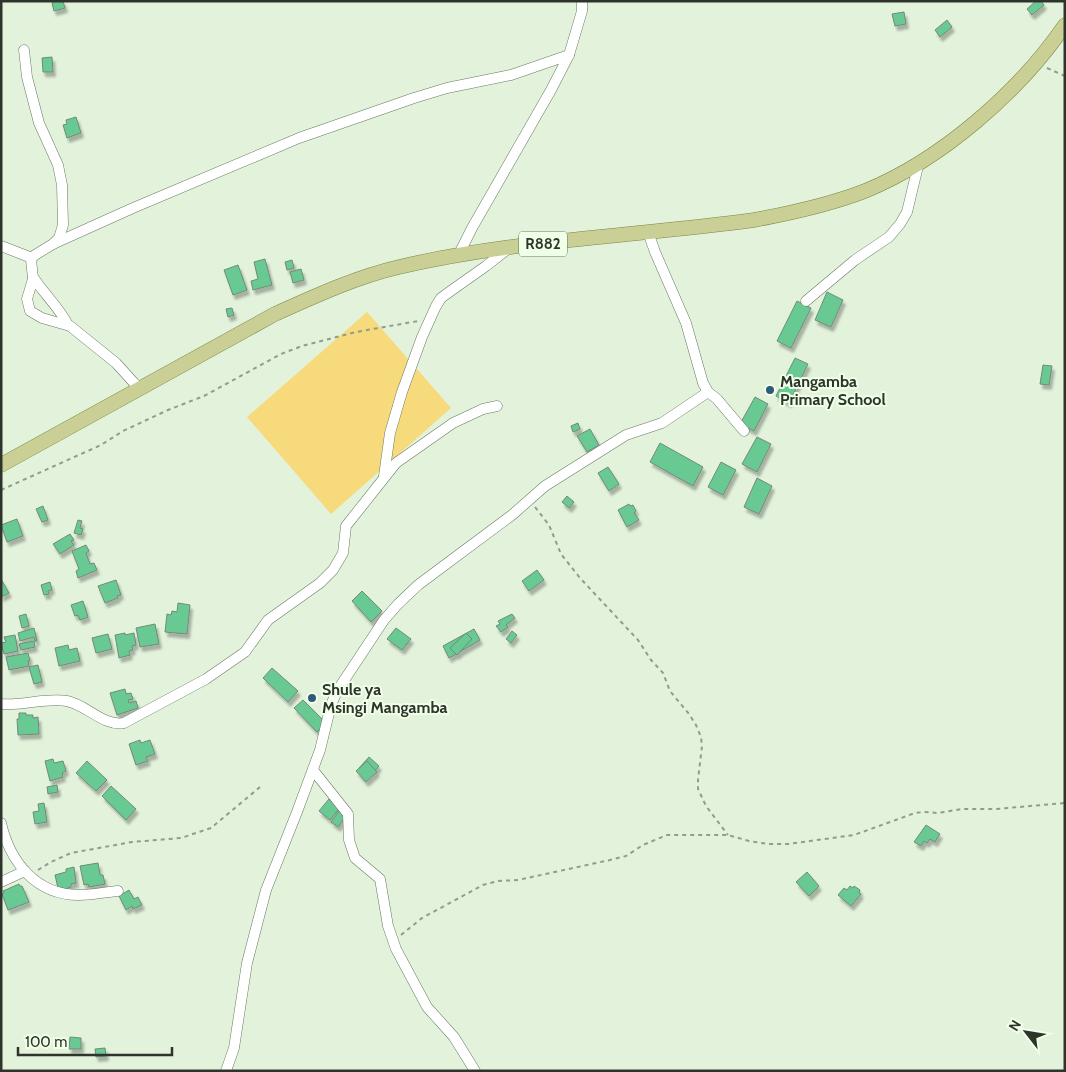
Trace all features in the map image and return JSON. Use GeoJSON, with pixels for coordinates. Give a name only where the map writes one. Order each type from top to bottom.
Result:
{"type":"FeatureCollection","features":[{"type":"Feature","properties":{"kind":"main road","name":"R882"},"geometry":{"type":"LineString","coordinates":[[1,465],[275,314],[321,293],[398,267],[509,248],[754,220],[818,206],[871,188],[919,162],[985,114],[1036,62],[1065,25]]}},
{"type":"Feature","properties":{"kind":"street"},"geometry":{"type":"LineString","coordinates":[[458,256],[569,55],[582,11],[582,1]]}},
{"type":"Feature","properties":{"kind":"street"},"geometry":{"type":"LineString","coordinates":[[24,50],[27,77],[39,123],[58,165],[62,185],[63,231],[53,244]]}},
{"type":"Feature","properties":{"kind":"street"},"geometry":{"type":"LineString","coordinates":[[32,258],[53,244],[133,208],[299,138],[414,98],[447,88],[511,75],[569,55]]}},
{"type":"Feature","properties":{"kind":"street"},"geometry":{"type":"LineString","coordinates":[[806,301],[855,260],[888,237],[900,224],[907,212],[919,162]]}},
{"type":"Feature","properties":{"kind":"street"},"geometry":{"type":"LineString","coordinates":[[648,232],[686,323],[699,373],[708,392],[717,399],[744,431]]}},
{"type":"Feature","properties":{"kind":"street"},"geometry":{"type":"LineString","coordinates":[[1,246],[32,258]]}},
{"type":"Feature","properties":{"kind":"street"},"geometry":{"type":"LineString","coordinates":[[384,476],[390,433],[402,392],[422,337],[441,298],[509,248]]}},
{"type":"Feature","properties":{"kind":"street"},"geometry":{"type":"LineString","coordinates":[[32,258],[33,277],[27,299],[30,311],[42,318],[68,325]]}},
{"type":"Feature","properties":{"kind":"street"},"geometry":{"type":"LineString","coordinates":[[33,277],[62,314],[68,325],[116,363],[141,388]]}},
{"type":"Feature","properties":{"kind":"street"},"geometry":{"type":"LineString","coordinates":[[226,1071],[234,1048],[243,980],[259,913],[276,863],[320,750],[331,706],[338,690],[384,620],[418,585],[512,515],[545,486],[626,435],[662,423],[708,392]]}},
{"type":"Feature","properties":{"kind":"street"},"geometry":{"type":"LineString","coordinates":[[1,704],[14,705],[66,701],[79,705],[116,724],[124,723],[206,679],[245,652],[268,620],[333,570],[343,554],[346,526],[396,463],[453,423],[483,409],[497,406]]}},
{"type":"Feature","properties":{"kind":"street"},"geometry":{"type":"LineString","coordinates":[[313,770],[348,814],[349,840],[355,858],[380,879],[385,914],[393,942],[427,1007],[454,1037],[475,1071]]}},
{"type":"Feature","properties":{"kind":"street"},"geometry":{"type":"LineString","coordinates":[[1,823],[10,850],[27,873],[48,890],[62,894],[80,895],[118,891]]}},
{"type":"Feature","properties":{"kind":"street"},"geometry":{"type":"LineString","coordinates":[[1,882],[27,873]]}},
{"type":"Feature","properties":{"kind":"path"},"geometry":{"type":"LineString","coordinates":[[1036,62],[1065,76]]}},
{"type":"Feature","properties":{"kind":"path"},"geometry":{"type":"LineString","coordinates":[[1,490],[101,445],[123,431],[168,410],[204,396],[281,354],[302,346],[356,332],[430,320]]}},
{"type":"Feature","properties":{"kind":"path"},"geometry":{"type":"LineString","coordinates":[[528,499],[549,525],[561,554],[580,578],[638,640],[662,673],[670,691],[696,725],[701,737],[702,746],[698,789],[706,806],[728,835]]}},
{"type":"Feature","properties":{"kind":"path"},"geometry":{"type":"LineString","coordinates":[[27,873],[72,853],[132,842],[181,838],[211,828],[260,787]]}},
{"type":"Feature","properties":{"kind":"path"},"geometry":{"type":"LineString","coordinates":[[393,942],[422,918],[483,884],[518,880],[626,856],[643,845],[667,835],[728,835],[749,841],[788,844],[854,835],[915,813],[1065,804]]}},
{"type":"Feature","properties":{"kind":"shaded area"},"geometry":{"type":"Polygon","coordinates":[[[367,312],[451,408],[331,514],[247,417],[367,312]]]}},
{"type":"Feature","properties":{"kind":"building"},"geometry":{"type":"Polygon","coordinates":[[[63,1],[65,8],[54,11],[52,3],[63,1]]]}},
{"type":"Feature","properties":{"kind":"building"},"geometry":{"type":"Polygon","coordinates":[[[1036,1],[1041,1],[1044,5],[1032,15],[1027,9],[1036,1]]]}},
{"type":"Feature","properties":{"kind":"building"},"geometry":{"type":"Polygon","coordinates":[[[904,12],[906,24],[895,26],[892,14],[904,12]]]}},
{"type":"Feature","properties":{"kind":"building"},"geometry":{"type":"Polygon","coordinates":[[[947,20],[952,27],[940,37],[935,30],[947,20]]]}},
{"type":"Feature","properties":{"kind":"building"},"geometry":{"type":"Polygon","coordinates":[[[52,57],[53,72],[43,72],[42,58],[52,57]]]}},
{"type":"Feature","properties":{"kind":"building"},"geometry":{"type":"Polygon","coordinates":[[[76,117],[81,133],[67,138],[63,125],[67,124],[66,120],[76,117]]]}},
{"type":"Feature","properties":{"kind":"building"},"geometry":{"type":"Polygon","coordinates":[[[265,259],[272,285],[253,290],[251,281],[258,279],[254,262],[265,259]]]}},
{"type":"Feature","properties":{"kind":"building"},"geometry":{"type":"Polygon","coordinates":[[[292,260],[294,268],[287,270],[285,262],[292,260]]]}},
{"type":"Feature","properties":{"kind":"building"},"geometry":{"type":"Polygon","coordinates":[[[238,265],[247,290],[233,295],[224,270],[238,265]]]}},
{"type":"Feature","properties":{"kind":"building"},"geometry":{"type":"Polygon","coordinates":[[[301,269],[304,280],[293,283],[290,272],[301,269]]]}},
{"type":"Feature","properties":{"kind":"building"},"geometry":{"type":"Polygon","coordinates":[[[827,292],[843,300],[831,327],[815,320],[827,292]]]}},
{"type":"Feature","properties":{"kind":"building"},"geometry":{"type":"Polygon","coordinates":[[[797,301],[811,308],[791,348],[777,341],[797,301]]]}},
{"type":"Feature","properties":{"kind":"building"},"geometry":{"type":"Polygon","coordinates":[[[232,308],[234,315],[228,317],[226,309],[232,308]]]}},
{"type":"Feature","properties":{"kind":"building"},"geometry":{"type":"Polygon","coordinates":[[[795,358],[808,364],[789,403],[776,396],[795,358]]]}},
{"type":"Feature","properties":{"kind":"building"},"geometry":{"type":"Polygon","coordinates":[[[1043,365],[1052,366],[1049,385],[1040,384],[1043,365]]]}},
{"type":"Feature","properties":{"kind":"building"},"geometry":{"type":"Polygon","coordinates":[[[755,397],[768,404],[754,431],[740,424],[755,397]]]}},
{"type":"Feature","properties":{"kind":"building"},"geometry":{"type":"Polygon","coordinates":[[[578,423],[580,429],[573,432],[571,426],[578,423]]]}},
{"type":"Feature","properties":{"kind":"building"},"geometry":{"type":"Polygon","coordinates":[[[590,429],[599,445],[587,452],[577,436],[590,429]]]}},
{"type":"Feature","properties":{"kind":"building"},"geometry":{"type":"Polygon","coordinates":[[[757,437],[771,444],[757,472],[742,464],[757,437]]]}},
{"type":"Feature","properties":{"kind":"building"},"geometry":{"type":"Polygon","coordinates":[[[660,443],[703,467],[693,486],[650,462],[660,443]]]}},
{"type":"Feature","properties":{"kind":"building"},"geometry":{"type":"Polygon","coordinates":[[[721,462],[736,470],[723,495],[708,487],[721,462]]]}},
{"type":"Feature","properties":{"kind":"building"},"geometry":{"type":"Polygon","coordinates":[[[608,467],[619,484],[609,491],[598,473],[608,467]]]}},
{"type":"Feature","properties":{"kind":"building"},"geometry":{"type":"Polygon","coordinates":[[[757,478],[772,486],[759,514],[744,507],[757,478]]]}},
{"type":"Feature","properties":{"kind":"building"},"geometry":{"type":"Polygon","coordinates":[[[567,496],[574,502],[569,508],[562,502],[567,496]]]}},
{"type":"Feature","properties":{"kind":"building"},"geometry":{"type":"Polygon","coordinates":[[[629,504],[630,506],[633,505],[636,511],[634,513],[639,520],[627,527],[618,510],[629,504]]]}},
{"type":"Feature","properties":{"kind":"building"},"geometry":{"type":"Polygon","coordinates":[[[43,506],[48,520],[42,522],[36,509],[43,506]]]}},
{"type":"Feature","properties":{"kind":"building"},"geometry":{"type":"Polygon","coordinates":[[[17,519],[23,536],[7,542],[1,525],[17,519]]]}},
{"type":"Feature","properties":{"kind":"building"},"geometry":{"type":"Polygon","coordinates":[[[78,520],[82,521],[80,528],[83,529],[81,535],[74,533],[78,520]]]}},
{"type":"Feature","properties":{"kind":"building"},"geometry":{"type":"Polygon","coordinates":[[[70,534],[74,540],[71,541],[74,545],[60,554],[53,544],[70,534]]]}},
{"type":"Feature","properties":{"kind":"building"},"geometry":{"type":"Polygon","coordinates":[[[86,545],[89,551],[86,553],[90,564],[94,563],[97,570],[78,578],[76,571],[79,569],[72,551],[86,545]]]}},
{"type":"Feature","properties":{"kind":"building"},"geometry":{"type":"Polygon","coordinates":[[[537,570],[544,580],[529,591],[522,581],[537,570]]]}},
{"type":"Feature","properties":{"kind":"building"},"geometry":{"type":"Polygon","coordinates":[[[1,579],[9,593],[1,597],[1,579]]]}},
{"type":"Feature","properties":{"kind":"building"},"geometry":{"type":"Polygon","coordinates":[[[116,580],[121,595],[105,603],[98,586],[116,580]]]}},
{"type":"Feature","properties":{"kind":"building"},"geometry":{"type":"Polygon","coordinates":[[[50,582],[52,590],[48,591],[49,594],[44,595],[41,585],[50,582]]]}},
{"type":"Feature","properties":{"kind":"building"},"geometry":{"type":"Polygon","coordinates":[[[362,591],[382,611],[371,622],[352,601],[362,591]]]}},
{"type":"Feature","properties":{"kind":"building"},"geometry":{"type":"Polygon","coordinates":[[[83,601],[88,617],[80,620],[78,615],[75,616],[71,605],[83,601]]]}},
{"type":"Feature","properties":{"kind":"building"},"geometry":{"type":"Polygon","coordinates":[[[178,603],[190,605],[187,634],[165,632],[167,614],[171,615],[172,611],[177,612],[178,603]]]}},
{"type":"Feature","properties":{"kind":"building"},"geometry":{"type":"Polygon","coordinates":[[[26,614],[29,626],[22,628],[19,616],[26,614]]]}},
{"type":"Feature","properties":{"kind":"building"},"geometry":{"type":"Polygon","coordinates":[[[512,614],[515,618],[501,632],[496,626],[500,624],[498,621],[512,614]]]}},
{"type":"Feature","properties":{"kind":"building"},"geometry":{"type":"Polygon","coordinates":[[[155,624],[159,644],[140,647],[136,628],[155,624]]]}},
{"type":"Feature","properties":{"kind":"building"},"geometry":{"type":"Polygon","coordinates":[[[34,628],[37,641],[35,641],[34,637],[20,641],[18,633],[34,628]]]}},
{"type":"Feature","properties":{"kind":"building"},"geometry":{"type":"Polygon","coordinates":[[[396,628],[411,639],[402,650],[387,639],[396,628]]]}},
{"type":"Feature","properties":{"kind":"building"},"geometry":{"type":"Polygon","coordinates":[[[474,629],[480,640],[449,658],[443,646],[474,629]]]}},
{"type":"Feature","properties":{"kind":"building"},"geometry":{"type":"Polygon","coordinates":[[[512,631],[517,635],[511,643],[506,639],[512,631]]]}},
{"type":"Feature","properties":{"kind":"building"},"geometry":{"type":"Polygon","coordinates":[[[125,633],[125,635],[134,633],[136,645],[132,646],[133,650],[129,651],[130,655],[119,658],[115,635],[125,633]]]}},
{"type":"Feature","properties":{"kind":"building"},"geometry":{"type":"Polygon","coordinates":[[[466,633],[472,639],[457,655],[450,648],[466,633]]]}},
{"type":"Feature","properties":{"kind":"building"},"geometry":{"type":"Polygon","coordinates":[[[108,634],[112,649],[96,653],[92,638],[108,634]]]}},
{"type":"Feature","properties":{"kind":"building"},"geometry":{"type":"Polygon","coordinates":[[[15,635],[18,651],[4,654],[1,643],[6,642],[4,637],[15,635]]]}},
{"type":"Feature","properties":{"kind":"building"},"geometry":{"type":"Polygon","coordinates":[[[34,641],[35,647],[21,650],[19,644],[34,641]]]}},
{"type":"Feature","properties":{"kind":"building"},"geometry":{"type":"Polygon","coordinates":[[[68,645],[69,650],[77,648],[80,661],[59,666],[55,648],[68,645]]]}},
{"type":"Feature","properties":{"kind":"building"},"geometry":{"type":"Polygon","coordinates":[[[28,653],[29,666],[9,670],[6,657],[28,653]]]}},
{"type":"Feature","properties":{"kind":"building"},"geometry":{"type":"Polygon","coordinates":[[[38,665],[42,682],[34,684],[29,667],[38,665]]]}},
{"type":"Feature","properties":{"kind":"building"},"geometry":{"type":"Polygon","coordinates":[[[272,668],[298,691],[288,702],[263,678],[272,668]]]}},
{"type":"Feature","properties":{"kind":"building"},"geometry":{"type":"Polygon","coordinates":[[[125,689],[126,694],[131,693],[133,699],[128,700],[129,703],[136,701],[138,708],[117,715],[110,693],[125,689]]]}},
{"type":"Feature","properties":{"kind":"building"},"geometry":{"type":"Polygon","coordinates":[[[303,700],[326,723],[317,732],[294,708],[303,700]]]}},
{"type":"Feature","properties":{"kind":"building"},"geometry":{"type":"Polygon","coordinates":[[[19,713],[33,715],[33,718],[38,717],[39,734],[18,735],[17,719],[19,719],[19,713]]]}},
{"type":"Feature","properties":{"kind":"building"},"geometry":{"type":"Polygon","coordinates":[[[140,740],[141,743],[150,740],[155,754],[146,757],[148,761],[136,765],[129,744],[140,740]]]}},
{"type":"Feature","properties":{"kind":"building"},"geometry":{"type":"Polygon","coordinates":[[[369,757],[379,766],[370,777],[359,768],[369,757]]]}},
{"type":"Feature","properties":{"kind":"building"},"geometry":{"type":"Polygon","coordinates":[[[53,759],[54,763],[63,761],[66,771],[62,773],[63,777],[50,781],[45,761],[53,759]]]}},
{"type":"Feature","properties":{"kind":"building"},"geometry":{"type":"Polygon","coordinates":[[[87,761],[107,780],[96,791],[76,773],[87,761]]]}},
{"type":"Feature","properties":{"kind":"building"},"geometry":{"type":"Polygon","coordinates":[[[367,761],[377,772],[366,782],[356,771],[367,761]]]}},
{"type":"Feature","properties":{"kind":"building"},"geometry":{"type":"Polygon","coordinates":[[[57,785],[58,792],[48,794],[47,787],[57,785]]]}},
{"type":"Feature","properties":{"kind":"building"},"geometry":{"type":"Polygon","coordinates":[[[111,786],[136,809],[126,820],[102,796],[111,786]]]}},
{"type":"Feature","properties":{"kind":"building"},"geometry":{"type":"Polygon","coordinates":[[[334,796],[344,804],[335,814],[325,806],[334,796]]]}},
{"type":"Feature","properties":{"kind":"building"},"geometry":{"type":"Polygon","coordinates":[[[329,799],[340,808],[330,820],[319,811],[329,799]]]}},
{"type":"Feature","properties":{"kind":"building"},"geometry":{"type":"Polygon","coordinates":[[[44,803],[47,822],[35,824],[33,812],[39,811],[38,804],[44,803]]]}},
{"type":"Feature","properties":{"kind":"building"},"geometry":{"type":"Polygon","coordinates":[[[340,810],[347,815],[338,827],[331,822],[340,810]]]}},
{"type":"Feature","properties":{"kind":"building"},"geometry":{"type":"Polygon","coordinates":[[[926,825],[940,834],[935,842],[930,839],[927,843],[924,841],[921,846],[914,842],[926,825]]]}},
{"type":"Feature","properties":{"kind":"building"},"geometry":{"type":"Polygon","coordinates":[[[98,863],[100,875],[103,875],[105,884],[89,887],[88,884],[84,885],[80,866],[98,863]]]}},
{"type":"Feature","properties":{"kind":"building"},"geometry":{"type":"Polygon","coordinates":[[[74,867],[76,883],[62,890],[62,887],[58,888],[55,875],[66,872],[66,869],[74,867]]]}},
{"type":"Feature","properties":{"kind":"building"},"geometry":{"type":"Polygon","coordinates":[[[807,872],[819,886],[809,896],[796,882],[807,872]]]}},
{"type":"Feature","properties":{"kind":"building"},"geometry":{"type":"Polygon","coordinates":[[[19,884],[22,886],[29,902],[8,910],[2,894],[4,893],[3,891],[19,884]]]}},
{"type":"Feature","properties":{"kind":"building"},"geometry":{"type":"Polygon","coordinates":[[[850,886],[860,890],[859,893],[861,894],[851,906],[838,895],[844,888],[847,890],[850,886]]]}},
{"type":"Feature","properties":{"kind":"building"},"geometry":{"type":"Polygon","coordinates":[[[129,890],[134,899],[138,897],[142,905],[133,909],[132,906],[126,910],[119,896],[129,890]]]}},
{"type":"Feature","properties":{"kind":"building"},"geometry":{"type":"Polygon","coordinates":[[[70,1037],[81,1038],[81,1049],[69,1049],[70,1037]]]}},
{"type":"Feature","properties":{"kind":"building"},"geometry":{"type":"Polygon","coordinates":[[[105,1048],[106,1056],[96,1057],[95,1049],[105,1048]]]}},
{"type":"Feature","properties":{"kind":"place","name":"Mangamba Primary School"},"geometry":{"type":"Point","coordinates":[770,390]}},
{"type":"Feature","properties":{"kind":"place","name":"Shule ya Msingi Mangamba"},"geometry":{"type":"Point","coordinates":[312,698]}}]}
